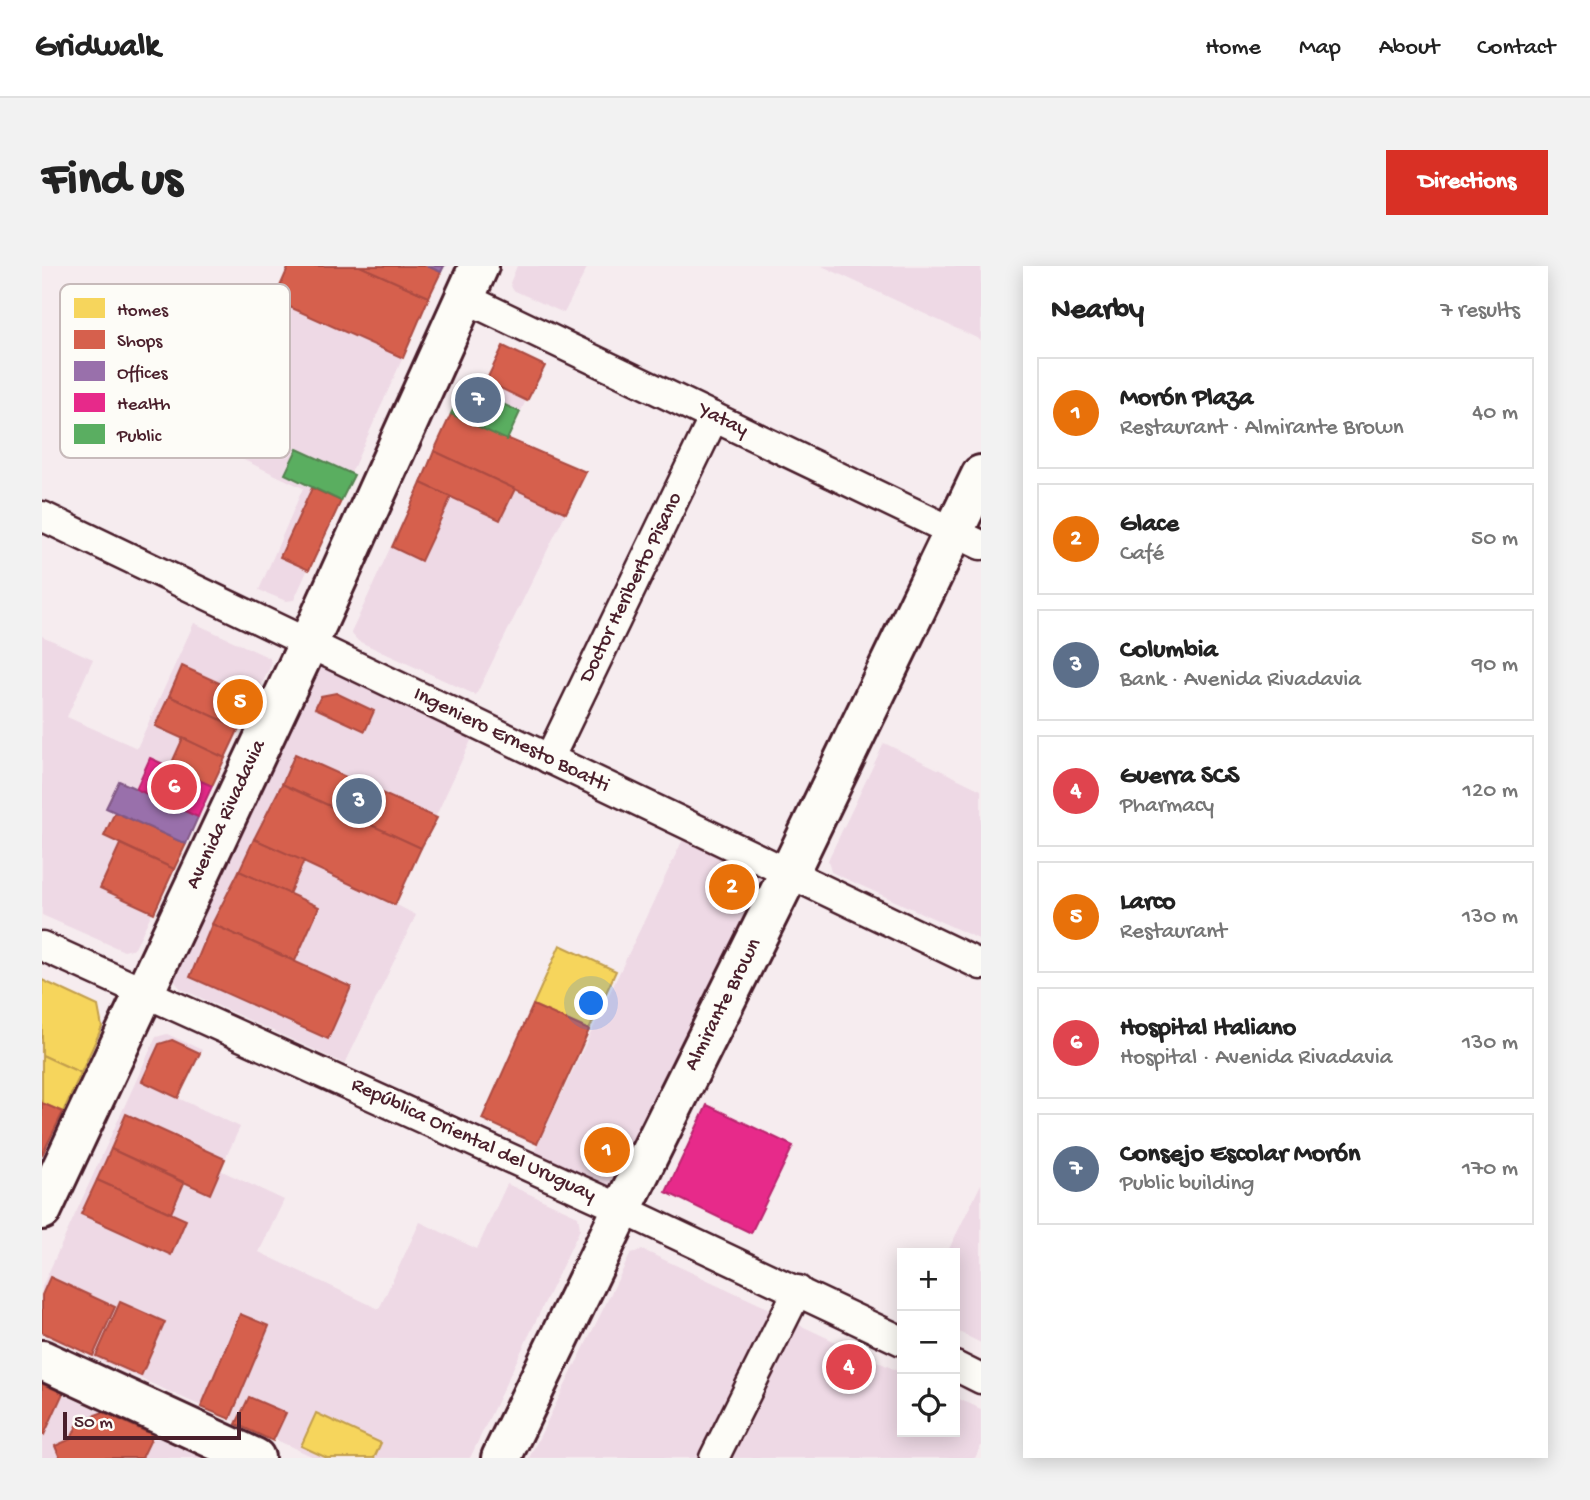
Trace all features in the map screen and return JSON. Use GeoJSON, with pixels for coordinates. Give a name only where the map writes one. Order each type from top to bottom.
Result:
{"type":"FeatureCollection","features":[{"type":"Feature","properties":{"kind":"street","name":"Yatay"},"geometry":{"type":"LineString","coordinates":[[472,282],[714,417],[967,538]]}},
{"type":"Feature","properties":{"kind":"street","name":"Avenida Rivadavia"},"geometry":{"type":"LineString","coordinates":[[42,1210],[308,643],[472,282]]}},
{"type":"Feature","properties":{"kind":"street","name":"Doctor Heriberto Pisano"},"geometry":{"type":"LineString","coordinates":[[549,759],[714,417]]}},
{"type":"Feature","properties":{"kind":"street","name":"Almirante Brown"},"geometry":{"type":"LineString","coordinates":[[500,1458],[789,873],[967,538],[981,475]]}},
{"type":"Feature","properties":{"kind":"street","name":"Ingeniero Ernesto Boatti"},"geometry":{"type":"LineString","coordinates":[[42,516],[981,965]]}},
{"type":"Feature","properties":{"kind":"street","name":"República Oriental del Uruguay"},"geometry":{"type":"LineString","coordinates":[[42,946],[622,1209],[897,1339]]}},
{"type":"Feature","properties":{"kind":"street"},"geometry":{"type":"LineString","coordinates":[[717,1451],[798,1290]]}},
{"type":"Feature","properties":{"kind":"street"},"geometry":{"type":"LineString","coordinates":[[42,1360],[256,1458]]}},
{"type":"Feature","properties":{"kind":"street"},"geometry":{"type":"LineString","coordinates":[[960,1368],[981,1379]]}},
{"type":"Feature","properties":{"kind":"shaded area"},"geometry":{"type":"Polygon","coordinates":[[[289,266],[444,266],[294,600],[286,601],[259,590],[303,488],[240,458],[290,458],[290,284],[281,284],[289,266]]]}},
{"type":"Feature","properties":{"kind":"shaded area"},"geometry":{"type":"Polygon","coordinates":[[[517,266],[588,266],[564,313],[513,290],[510,283],[517,266]]]}},
{"type":"Feature","properties":{"kind":"shaded area"},"geometry":{"type":"Polygon","coordinates":[[[822,266],[981,266],[981,340],[822,266]]]}},
{"type":"Feature","properties":{"kind":"shaded area"},"geometry":{"type":"Polygon","coordinates":[[[501,347],[542,367],[507,440],[586,472],[476,695],[358,641],[351,633],[467,381],[484,386],[501,347]]]}},
{"type":"Feature","properties":{"kind":"shaded area"},"geometry":{"type":"Polygon","coordinates":[[[194,623],[270,658],[271,665],[135,948],[124,951],[42,915],[42,636],[93,659],[67,717],[137,748],[194,623]]]}},
{"type":"Feature","properties":{"kind":"shaded area"},"geometry":{"type":"Polygon","coordinates":[[[327,666],[474,734],[395,904],[416,915],[345,1064],[181,989],[173,973],[317,667],[327,666]]]}},
{"type":"Feature","properties":{"kind":"shaded area"},"geometry":{"type":"Polygon","coordinates":[[[884,743],[981,790],[981,940],[831,872],[828,860],[884,743]]]}},
{"type":"Feature","properties":{"kind":"shaded area"},"geometry":{"type":"Polygon","coordinates":[[[686,833],[759,872],[762,880],[621,1177],[612,1186],[534,1152],[686,833]]]}},
{"type":"Feature","properties":{"kind":"shaded area"},"geometry":{"type":"Polygon","coordinates":[[[167,1034],[202,1050],[178,1098],[240,1127],[220,1170],[284,1200],[259,1252],[379,1309],[420,1222],[477,1249],[507,1184],[578,1216],[580,1229],[470,1458],[316,1458],[42,1334],[42,1287],[156,1037],[167,1034]]]}},
{"type":"Feature","properties":{"kind":"shaded area"},"geometry":{"type":"Polygon","coordinates":[[[981,1184],[981,1343],[960,1332],[960,1248],[949,1248],[981,1184]]]}},
{"type":"Feature","properties":{"kind":"shaded area"},"geometry":{"type":"Polygon","coordinates":[[[643,1250],[772,1310],[776,1316],[706,1458],[529,1458],[631,1253],[643,1250]]]}},
{"type":"Feature","properties":{"kind":"shaded area"},"geometry":{"type":"Polygon","coordinates":[[[789,1320],[897,1371],[897,1437],[960,1437],[960,1399],[981,1409],[981,1446],[975,1458],[723,1458],[789,1320]]]}},
{"type":"Feature","properties":{"kind":"shaded area"},"geometry":{"type":"Polygon","coordinates":[[[42,1385],[202,1458],[42,1458],[42,1385]]]}},
{"type":"Feature","properties":{"kind":"building: Homes"},"geometry":{"type":"Polygon","coordinates":[[[560,945],[616,971],[589,1030],[533,1005],[560,945]]]}},
{"type":"Feature","properties":{"kind":"building: Homes"},"geometry":{"type":"Polygon","coordinates":[[[42,980],[98,1006],[102,1027],[81,1073],[42,1055],[42,980]]]}},
{"type":"Feature","properties":{"kind":"building: Homes"},"geometry":{"type":"Polygon","coordinates":[[[42,1055],[81,1073],[63,1112],[42,1103],[42,1055]]]}},
{"type":"Feature","properties":{"kind":"building: Homes"},"geometry":{"type":"Polygon","coordinates":[[[316,1413],[381,1443],[374,1458],[327,1458],[301,1446],[316,1413]]]}},
{"type":"Feature","properties":{"kind":"building: Shops"},"geometry":{"type":"Polygon","coordinates":[[[289,266],[360,266],[429,297],[403,358],[290,307],[290,284],[281,284],[289,266]]]}},
{"type":"Feature","properties":{"kind":"building: Shops"},"geometry":{"type":"Polygon","coordinates":[[[360,266],[427,266],[441,272],[429,297],[360,266]]]}},
{"type":"Feature","properties":{"kind":"building: Shops"},"geometry":{"type":"Polygon","coordinates":[[[503,346],[545,366],[527,401],[486,381],[503,346]]]}},
{"type":"Feature","properties":{"kind":"building: Shops"},"geometry":{"type":"Polygon","coordinates":[[[451,414],[586,472],[566,513],[434,451],[451,414]]]}},
{"type":"Feature","properties":{"kind":"building: Shops"},"geometry":{"type":"Polygon","coordinates":[[[434,451],[515,489],[500,520],[421,483],[434,451]]]}},
{"type":"Feature","properties":{"kind":"building: Shops"},"geometry":{"type":"Polygon","coordinates":[[[421,483],[451,497],[421,561],[392,547],[421,483]]]}},
{"type":"Feature","properties":{"kind":"building: Shops"},"geometry":{"type":"Polygon","coordinates":[[[312,488],[341,501],[309,570],[280,557],[312,488]]]}},
{"type":"Feature","properties":{"kind":"building: Shops"},"geometry":{"type":"Polygon","coordinates":[[[182,666],[252,698],[239,728],[169,696],[182,666]]]}},
{"type":"Feature","properties":{"kind":"building: Shops"},"geometry":{"type":"Polygon","coordinates":[[[336,693],[374,711],[365,731],[315,708],[321,696],[336,693]]]}},
{"type":"Feature","properties":{"kind":"building: Shops"},"geometry":{"type":"Polygon","coordinates":[[[169,696],[239,728],[225,758],[155,726],[169,696]]]}},
{"type":"Feature","properties":{"kind":"building: Shops"},"geometry":{"type":"Polygon","coordinates":[[[183,738],[225,758],[212,786],[170,767],[183,738]]]}},
{"type":"Feature","properties":{"kind":"building: Shops"},"geometry":{"type":"Polygon","coordinates":[[[295,754],[437,818],[421,848],[282,784],[295,754]]]}},
{"type":"Feature","properties":{"kind":"building: Shops"},"geometry":{"type":"Polygon","coordinates":[[[282,784],[421,848],[395,905],[254,839],[282,784]]]}},
{"type":"Feature","properties":{"kind":"building: Shops"},"geometry":{"type":"Polygon","coordinates":[[[115,812],[186,844],[174,869],[104,836],[115,812]]]}},
{"type":"Feature","properties":{"kind":"building: Shops"},"geometry":{"type":"Polygon","coordinates":[[[254,839],[304,861],[289,894],[239,871],[254,839]]]}},
{"type":"Feature","properties":{"kind":"building: Shops"},"geometry":{"type":"Polygon","coordinates":[[[120,844],[174,869],[154,913],[100,888],[120,844]]]}},
{"type":"Feature","properties":{"kind":"building: Shops"},"geometry":{"type":"Polygon","coordinates":[[[239,871],[319,907],[295,961],[212,924],[239,871]]]}},
{"type":"Feature","properties":{"kind":"building: Shops"},"geometry":{"type":"Polygon","coordinates":[[[212,924],[351,987],[328,1039],[190,977],[212,924]]]}},
{"type":"Feature","properties":{"kind":"building: Shops"},"geometry":{"type":"Polygon","coordinates":[[[533,1005],[589,1030],[537,1144],[482,1119],[533,1005]]]}},
{"type":"Feature","properties":{"kind":"building: Shops"},"geometry":{"type":"Polygon","coordinates":[[[172,1040],[200,1053],[178,1098],[142,1081],[159,1044],[172,1040]]]}},
{"type":"Feature","properties":{"kind":"building: Shops"},"geometry":{"type":"Polygon","coordinates":[[[42,1103],[63,1112],[42,1155],[42,1103]]]}},
{"type":"Feature","properties":{"kind":"building: Shops"},"geometry":{"type":"Polygon","coordinates":[[[126,1114],[225,1159],[210,1194],[111,1149],[126,1114]]]}},
{"type":"Feature","properties":{"kind":"building: Shops"},"geometry":{"type":"Polygon","coordinates":[[[111,1149],[184,1183],[171,1213],[97,1180],[111,1149]]]}},
{"type":"Feature","properties":{"kind":"building: Shops"},"geometry":{"type":"Polygon","coordinates":[[[97,1180],[186,1220],[171,1255],[81,1214],[97,1180]]]}},
{"type":"Feature","properties":{"kind":"building: Shops"},"geometry":{"type":"Polygon","coordinates":[[[50,1277],[115,1307],[93,1356],[42,1332],[42,1295],[50,1277]]]}},
{"type":"Feature","properties":{"kind":"building: Shops"},"geometry":{"type":"Polygon","coordinates":[[[120,1302],[165,1322],[141,1376],[96,1356],[120,1302]]]}},
{"type":"Feature","properties":{"kind":"building: Shops"},"geometry":{"type":"Polygon","coordinates":[[[240,1314],[269,1326],[230,1419],[201,1407],[240,1314]]]}},
{"type":"Feature","properties":{"kind":"building: Shops"},"geometry":{"type":"Polygon","coordinates":[[[42,1384],[63,1393],[44,1435],[42,1434],[42,1384]]]}},
{"type":"Feature","properties":{"kind":"building: Shops"},"geometry":{"type":"Polygon","coordinates":[[[249,1397],[286,1413],[273,1441],[236,1424],[249,1397]]]}},
{"type":"Feature","properties":{"kind":"building: Shops"},"geometry":{"type":"Polygon","coordinates":[[[103,1412],[153,1435],[142,1458],[60,1458],[55,1446],[71,1439],[79,1421],[103,1412]]]}},
{"type":"Feature","properties":{"kind":"building: Offices"},"geometry":{"type":"Polygon","coordinates":[[[427,266],[444,266],[441,272],[427,266]]]}},
{"type":"Feature","properties":{"kind":"building: Offices"},"geometry":{"type":"Polygon","coordinates":[[[119,781],[198,817],[186,844],[106,808],[119,781]]]}},
{"type":"Feature","properties":{"kind":"building: Health"},"geometry":{"type":"Polygon","coordinates":[[[150,758],[212,786],[198,817],[136,789],[150,758]]]}},
{"type":"Feature","properties":{"kind":"building: Health"},"geometry":{"type":"Polygon","coordinates":[[[707,1105],[793,1146],[751,1233],[666,1192],[707,1105]]]}},
{"type":"Feature","properties":{"kind":"building: Public"},"geometry":{"type":"Polygon","coordinates":[[[464,386],[520,412],[507,440],[451,414],[464,386]]]}},
{"type":"Feature","properties":{"kind":"building: Public"},"geometry":{"type":"Polygon","coordinates":[[[297,449],[354,475],[341,501],[285,474],[297,449]]]}},
{"type":"Feature","properties":{"kind":"place","name":"Consejo Escolar Morón"},"geometry":{"type":"Point","coordinates":[478,400]}},
{"type":"Feature","properties":{"kind":"place","name":"Larco"},"geometry":{"type":"Point","coordinates":[240,702]}},
{"type":"Feature","properties":{"kind":"place","name":"Hospital Italiano"},"geometry":{"type":"Point","coordinates":[174,787]}},
{"type":"Feature","properties":{"kind":"place","name":"Columbia"},"geometry":{"type":"Point","coordinates":[359,801]}},
{"type":"Feature","properties":{"kind":"place","name":"Glace"},"geometry":{"type":"Point","coordinates":[732,887]}},
{"type":"Feature","properties":{"kind":"place","name":"Morón Plaza"},"geometry":{"type":"Point","coordinates":[607,1150]}},
{"type":"Feature","properties":{"kind":"place","name":"Guerra SCS"},"geometry":{"type":"Point","coordinates":[849,1367]}}]}
